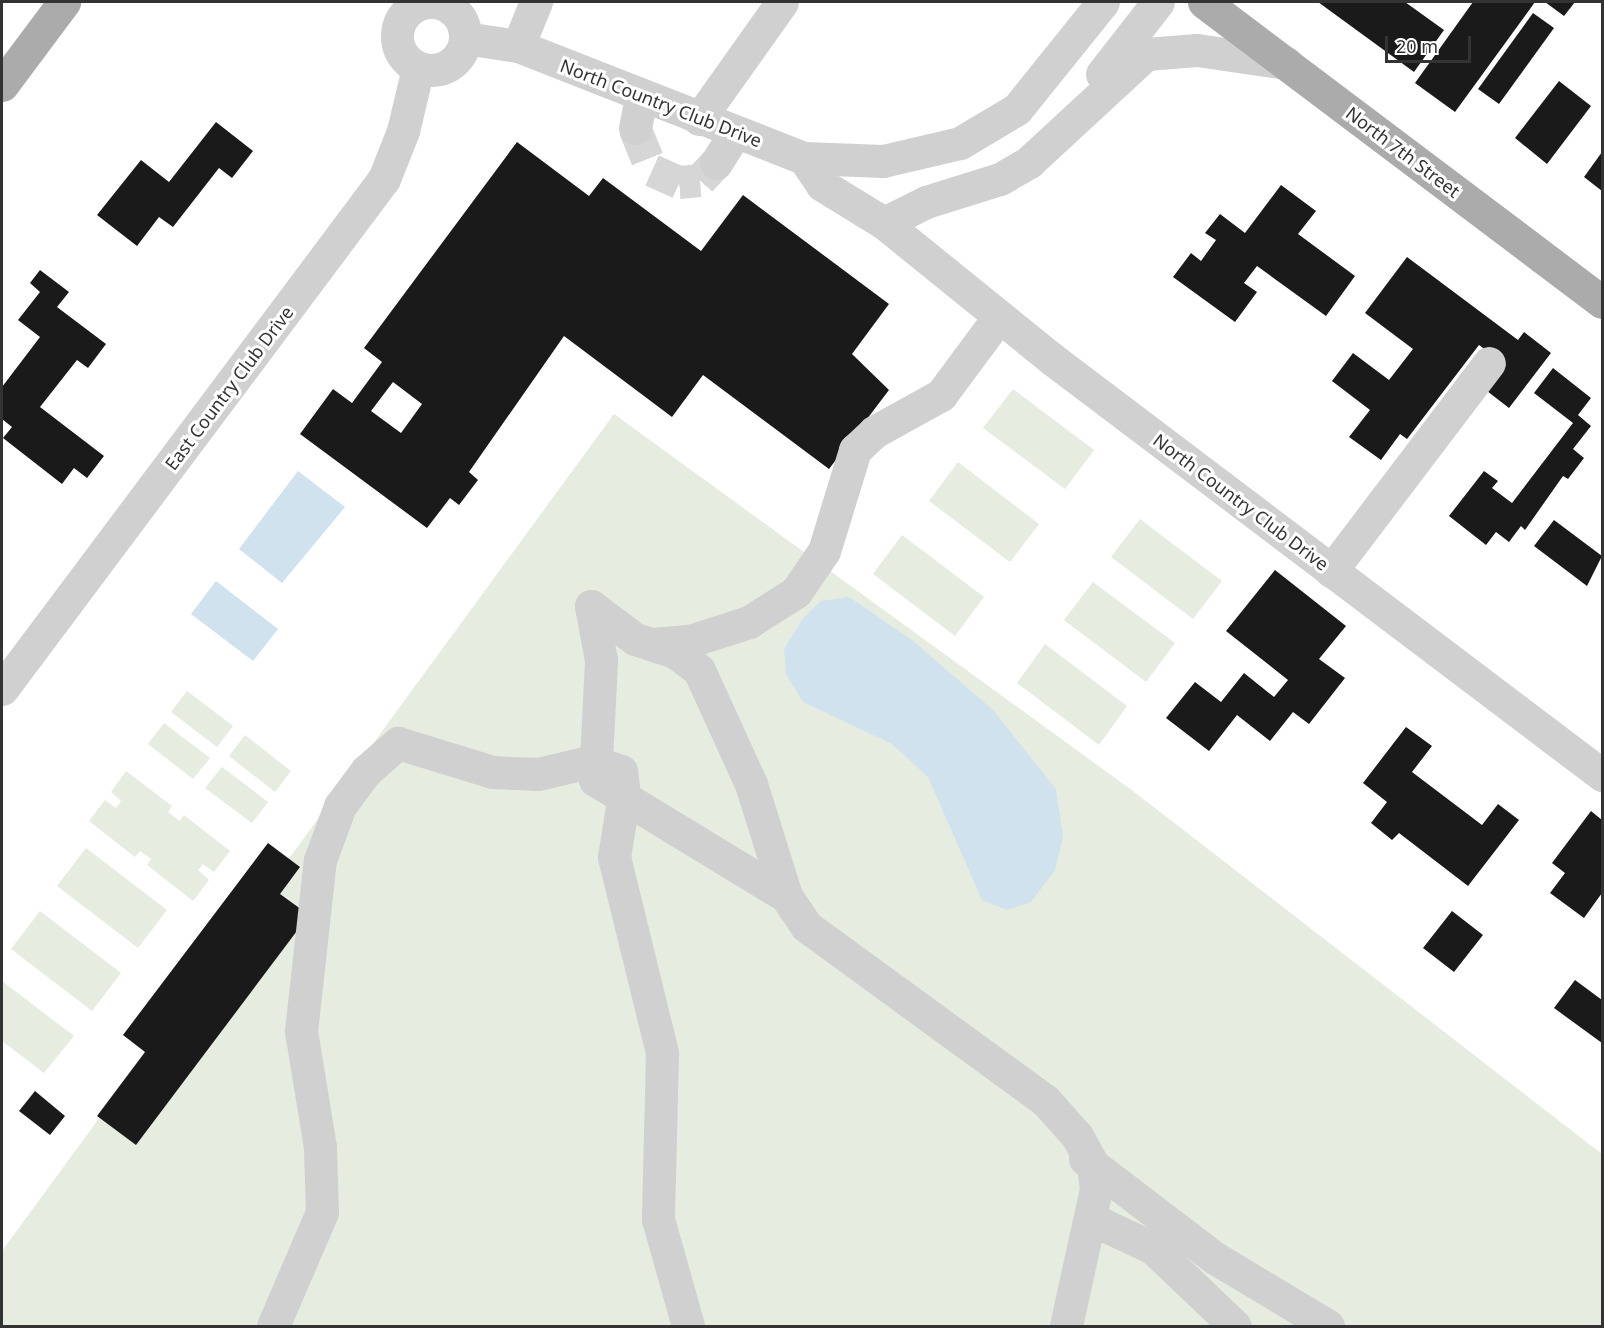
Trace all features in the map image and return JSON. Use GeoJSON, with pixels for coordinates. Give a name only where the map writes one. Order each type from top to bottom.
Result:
{"type":"FeatureCollection","features":[{"type":"Feature","properties":{"kind":"main road"},"geometry":{"type":"LineString","coordinates":[[2,85],[64,2]]}},
{"type":"Feature","properties":{"kind":"main road","name":"North 7th Street"},"geometry":{"type":"LineString","coordinates":[[1204,2],[1602,302]]}},
{"type":"Feature","properties":{"kind":"street"},"geometry":{"type":"LineString","coordinates":[[518,46],[536,2]]}},
{"type":"Feature","properties":{"kind":"street"},"geometry":{"type":"LineString","coordinates":[[699,119],[782,2]]}},
{"type":"Feature","properties":{"kind":"street","name":"North Country Club Drive"},"geometry":{"type":"LineString","coordinates":[[465,38],[518,46],[699,119],[804,158],[914,157],[995,125],[1041,84],[1103,2]]}},
{"type":"Feature","properties":{"kind":"street"},"geometry":{"type":"LineString","coordinates":[[1085,108],[1096,81],[1158,2]]}},
{"type":"Feature","properties":{"kind":"street"},"geometry":{"type":"LineString","coordinates":[[435,3],[453,11],[465,38],[449,64],[418,68],[404,56],[397,38],[402,20],[414,4],[435,3]]}},
{"type":"Feature","properties":{"kind":"street"},"geometry":{"type":"LineString","coordinates":[[884,223],[926,202],[1000,179],[1021,166],[1130,65],[1160,51],[1286,63]]}},
{"type":"Feature","properties":{"kind":"street","name":"East Country Club Drive"},"geometry":{"type":"LineString","coordinates":[[2,689],[384,179],[403,131],[418,68]]}},
{"type":"Feature","properties":{"kind":"street"},"geometry":{"type":"LineString","coordinates":[[635,128],[641,96]]}},
{"type":"Feature","properties":{"kind":"street"},"geometry":{"type":"LineString","coordinates":[[995,125],[1021,166]]}},
{"type":"Feature","properties":{"kind":"street"},"geometry":{"type":"LineString","coordinates":[[716,163],[735,132]]}},
{"type":"Feature","properties":{"kind":"street"},"geometry":{"type":"LineString","coordinates":[[914,157],[926,202]]}},
{"type":"Feature","properties":{"kind":"street","name":"North Country Club Drive"},"geometry":{"type":"LineString","coordinates":[[804,158],[822,185],[884,223],[998,318],[1602,775]]}},
{"type":"Feature","properties":{"kind":"street"},"geometry":{"type":"LineString","coordinates":[[641,640],[690,641],[749,622],[796,592],[824,551],[855,450],[874,432],[941,395],[998,318]]}},
{"type":"Feature","properties":{"kind":"street"},"geometry":{"type":"LineString","coordinates":[[1331,571],[1489,363]]}},
{"type":"Feature","properties":{"kind":"street"},"geometry":{"type":"LineString","coordinates":[[688,1326],[658,1219],[662,1053],[614,857],[586,770],[601,660],[591,606],[641,640],[681,656],[709,686],[751,784],[786,896],[814,933],[1045,1100],[1077,1136],[1098,1189],[1153,1248],[1235,1326]]}},
{"type":"Feature","properties":{"kind":"street"},"geometry":{"type":"LineString","coordinates":[[273,1326],[322,1212],[320,1147],[303,1067],[301,1015],[320,860],[340,806],[366,771],[398,743],[492,772],[586,770],[615,765],[625,780],[614,857]]}},
{"type":"Feature","properties":{"kind":"street"},"geometry":{"type":"LineString","coordinates":[[624,794],[727,865],[786,896]]}},
{"type":"Feature","properties":{"kind":"street"},"geometry":{"type":"LineString","coordinates":[[1066,1326],[1098,1189]]}},
{"type":"Feature","properties":{"kind":"street"},"geometry":{"type":"LineString","coordinates":[[1098,1189],[1289,1308],[1328,1326]]}},
{"type":"Feature","properties":{"kind":"shaded area"},"geometry":{"type":"Polygon","coordinates":[[[1013,389],[1094,450],[1065,489],[983,428],[1013,389]]]}},
{"type":"Feature","properties":{"kind":"shaded area"},"geometry":{"type":"Polygon","coordinates":[[[614,414],[1133,791],[1602,1154],[1602,1326],[2,1326],[2,1251],[614,414]]]}},
{"type":"Feature","properties":{"kind":"shaded area"},"geometry":{"type":"Polygon","coordinates":[[[958,462],[1039,524],[1010,562],[929,501],[958,462]]]}},
{"type":"Feature","properties":{"kind":"shaded area"},"geometry":{"type":"Polygon","coordinates":[[[1140,519],[1222,581],[1193,619],[1111,557],[1140,519]]]}},
{"type":"Feature","properties":{"kind":"shaded area"},"geometry":{"type":"Polygon","coordinates":[[[902,535],[984,597],[955,636],[873,574],[902,535]]]}},
{"type":"Feature","properties":{"kind":"shaded area"},"geometry":{"type":"Polygon","coordinates":[[[1093,582],[1175,643],[1146,682],[1064,620],[1093,582]]]}},
{"type":"Feature","properties":{"kind":"shaded area"},"geometry":{"type":"Polygon","coordinates":[[[1045,644],[1127,706],[1099,745],[1017,683],[1045,644]]]}},
{"type":"Feature","properties":{"kind":"shaded area"},"geometry":{"type":"Polygon","coordinates":[[[187,691],[233,726],[217,747],[171,712],[187,691]]]}},
{"type":"Feature","properties":{"kind":"shaded area"},"geometry":{"type":"Polygon","coordinates":[[[164,723],[210,758],[193,779],[148,744],[164,723]]]}},
{"type":"Feature","properties":{"kind":"shaded area"},"geometry":{"type":"Polygon","coordinates":[[[245,735],[291,771],[275,792],[229,756],[245,735]]]}},
{"type":"Feature","properties":{"kind":"shaded area"},"geometry":{"type":"Polygon","coordinates":[[[222,767],[268,802],[252,823],[205,788],[222,767]]]}},
{"type":"Feature","properties":{"kind":"shaded area"},"geometry":{"type":"Polygon","coordinates":[[[126,771],[172,806],[168,812],[180,821],[184,815],[230,851],[214,872],[203,864],[198,870],[209,880],[193,901],[147,865],[151,859],[140,851],[135,857],[89,821],[105,800],[116,808],[121,801],[111,792],[126,771]]]}},
{"type":"Feature","properties":{"kind":"shaded area"},"geometry":{"type":"Polygon","coordinates":[[[86,848],[167,910],[138,948],[57,886],[86,848]]]}},
{"type":"Feature","properties":{"kind":"shaded area"},"geometry":{"type":"Polygon","coordinates":[[[40,911],[121,973],[92,1011],[11,949],[40,911]]]}},
{"type":"Feature","properties":{"kind":"shaded area"},"geometry":{"type":"Polygon","coordinates":[[[2,981],[74,1036],[44,1073],[2,1041],[2,981]]]}},
{"type":"Feature","properties":{"kind":"water"},"geometry":{"type":"Polygon","coordinates":[[[298,471],[345,507],[282,583],[239,549],[298,471]]]}},
{"type":"Feature","properties":{"kind":"water"},"geometry":{"type":"Polygon","coordinates":[[[216,581],[278,629],[253,661],[191,614],[216,581]]]}},
{"type":"Feature","properties":{"kind":"water"},"geometry":{"type":"Polygon","coordinates":[[[849,597],[912,640],[993,710],[1056,789],[1063,837],[1055,870],[1031,902],[1007,910],[982,900],[928,777],[892,744],[803,702],[786,674],[784,649],[804,617],[821,601],[849,597]]]}},
{"type":"Feature","properties":{"kind":"building"},"geometry":{"type":"Polygon","coordinates":[[[1318,2],[1405,2],[1444,30],[1414,72],[1318,2]]]}},
{"type":"Feature","properties":{"kind":"building"},"geometry":{"type":"Polygon","coordinates":[[[1473,2],[1535,2],[1455,112],[1415,83],[1473,2]]]}},
{"type":"Feature","properties":{"kind":"building"},"geometry":{"type":"Polygon","coordinates":[[[1545,2],[1575,2],[1564,16],[1545,2]]]}},
{"type":"Feature","properties":{"kind":"building"},"geometry":{"type":"Polygon","coordinates":[[[1533,13],[1554,28],[1499,104],[1478,89],[1533,13]]]}},
{"type":"Feature","properties":{"kind":"building"},"geometry":{"type":"Polygon","coordinates":[[[1559,81],[1591,106],[1547,164],[1515,138],[1559,81]]]}},
{"type":"Feature","properties":{"kind":"building"},"geometry":{"type":"Polygon","coordinates":[[[216,122],[253,151],[232,178],[219,168],[173,227],[159,217],[137,246],[97,215],[141,160],[169,182],[216,122]]]}},
{"type":"Feature","properties":{"kind":"building"},"geometry":{"type":"Polygon","coordinates":[[[517,142],[589,196],[603,178],[701,251],[743,195],[889,304],[852,354],[889,390],[829,469],[703,375],[672,417],[564,336],[469,472],[478,480],[459,505],[450,498],[427,528],[300,434],[333,389],[352,403],[382,362],[364,348],[517,142]],[[393,382],[371,411],[401,433],[422,404],[393,382]]]}},
{"type":"Feature","properties":{"kind":"building"},"geometry":{"type":"Polygon","coordinates":[[[1602,152],[1602,191],[1584,177],[1602,152]]]}},
{"type":"Feature","properties":{"kind":"building"},"geometry":{"type":"Polygon","coordinates":[[[1281,185],[1316,211],[1298,234],[1355,276],[1326,316],[1257,266],[1244,283],[1257,292],[1235,322],[1173,277],[1191,253],[1201,261],[1216,240],[1205,233],[1220,214],[1245,233],[1281,185]]]}},
{"type":"Feature","properties":{"kind":"building"},"geometry":{"type":"Polygon","coordinates":[[[1407,257],[1518,340],[1524,332],[1551,353],[1509,408],[1487,391],[1506,365],[1479,345],[1407,439],[1400,434],[1381,460],[1349,437],[1370,410],[1332,381],[1353,353],[1389,380],[1413,349],[1365,313],[1407,257]]]}},
{"type":"Feature","properties":{"kind":"building"},"geometry":{"type":"Polygon","coordinates":[[[40,270],[69,292],[57,307],[106,344],[88,368],[77,360],[40,407],[104,456],[87,478],[74,468],[62,484],[3,438],[12,427],[2,419],[2,387],[40,337],[18,320],[40,292],[30,283],[40,270]]]}},
{"type":"Feature","properties":{"kind":"building"},"geometry":{"type":"Polygon","coordinates":[[[1553,368],[1591,398],[1578,415],[1591,426],[1573,449],[1584,458],[1568,479],[1563,476],[1525,530],[1521,526],[1509,542],[1496,532],[1486,545],[1449,516],[1484,471],[1498,481],[1492,488],[1512,503],[1573,423],[1534,393],[1553,368]]]}},
{"type":"Feature","properties":{"kind":"building"},"geometry":{"type":"Polygon","coordinates":[[[1554,520],[1602,556],[1587,586],[1534,546],[1554,520]]]}},
{"type":"Feature","properties":{"kind":"building"},"geometry":{"type":"Polygon","coordinates":[[[1275,570],[1346,626],[1319,659],[1345,678],[1309,724],[1293,712],[1270,741],[1237,715],[1209,751],[1166,718],[1195,682],[1221,702],[1244,673],[1274,697],[1288,680],[1226,631],[1275,570]]]}},
{"type":"Feature","properties":{"kind":"building"},"geometry":{"type":"Polygon","coordinates":[[[1406,727],[1432,746],[1412,772],[1482,825],[1498,804],[1519,820],[1468,886],[1399,833],[1392,840],[1371,823],[1387,802],[1363,783],[1406,727]]]}},
{"type":"Feature","properties":{"kind":"building"},"geometry":{"type":"Polygon","coordinates":[[[1591,811],[1602,820],[1602,893],[1584,918],[1550,893],[1565,873],[1552,863],[1591,811]]]}},
{"type":"Feature","properties":{"kind":"building"},"geometry":{"type":"Polygon","coordinates":[[[268,843],[300,867],[280,894],[309,915],[136,1145],[97,1116],[145,1052],[123,1035],[268,843]]]}},
{"type":"Feature","properties":{"kind":"building"},"geometry":{"type":"Polygon","coordinates":[[[1452,911],[1483,935],[1454,972],[1423,948],[1452,911]]]}},
{"type":"Feature","properties":{"kind":"building"},"geometry":{"type":"Polygon","coordinates":[[[1575,980],[1602,1000],[1602,1043],[1554,1008],[1575,980]]]}},
{"type":"Feature","properties":{"kind":"building"},"geometry":{"type":"Polygon","coordinates":[[[35,1091],[65,1116],[50,1135],[19,1111],[35,1091]]]}},
{"type":"Feature","properties":{"kind":"tunnel"},"geometry":{"type":"LineString","coordinates":[[635,128],[652,170],[679,182],[700,180],[716,163]]}}]}
